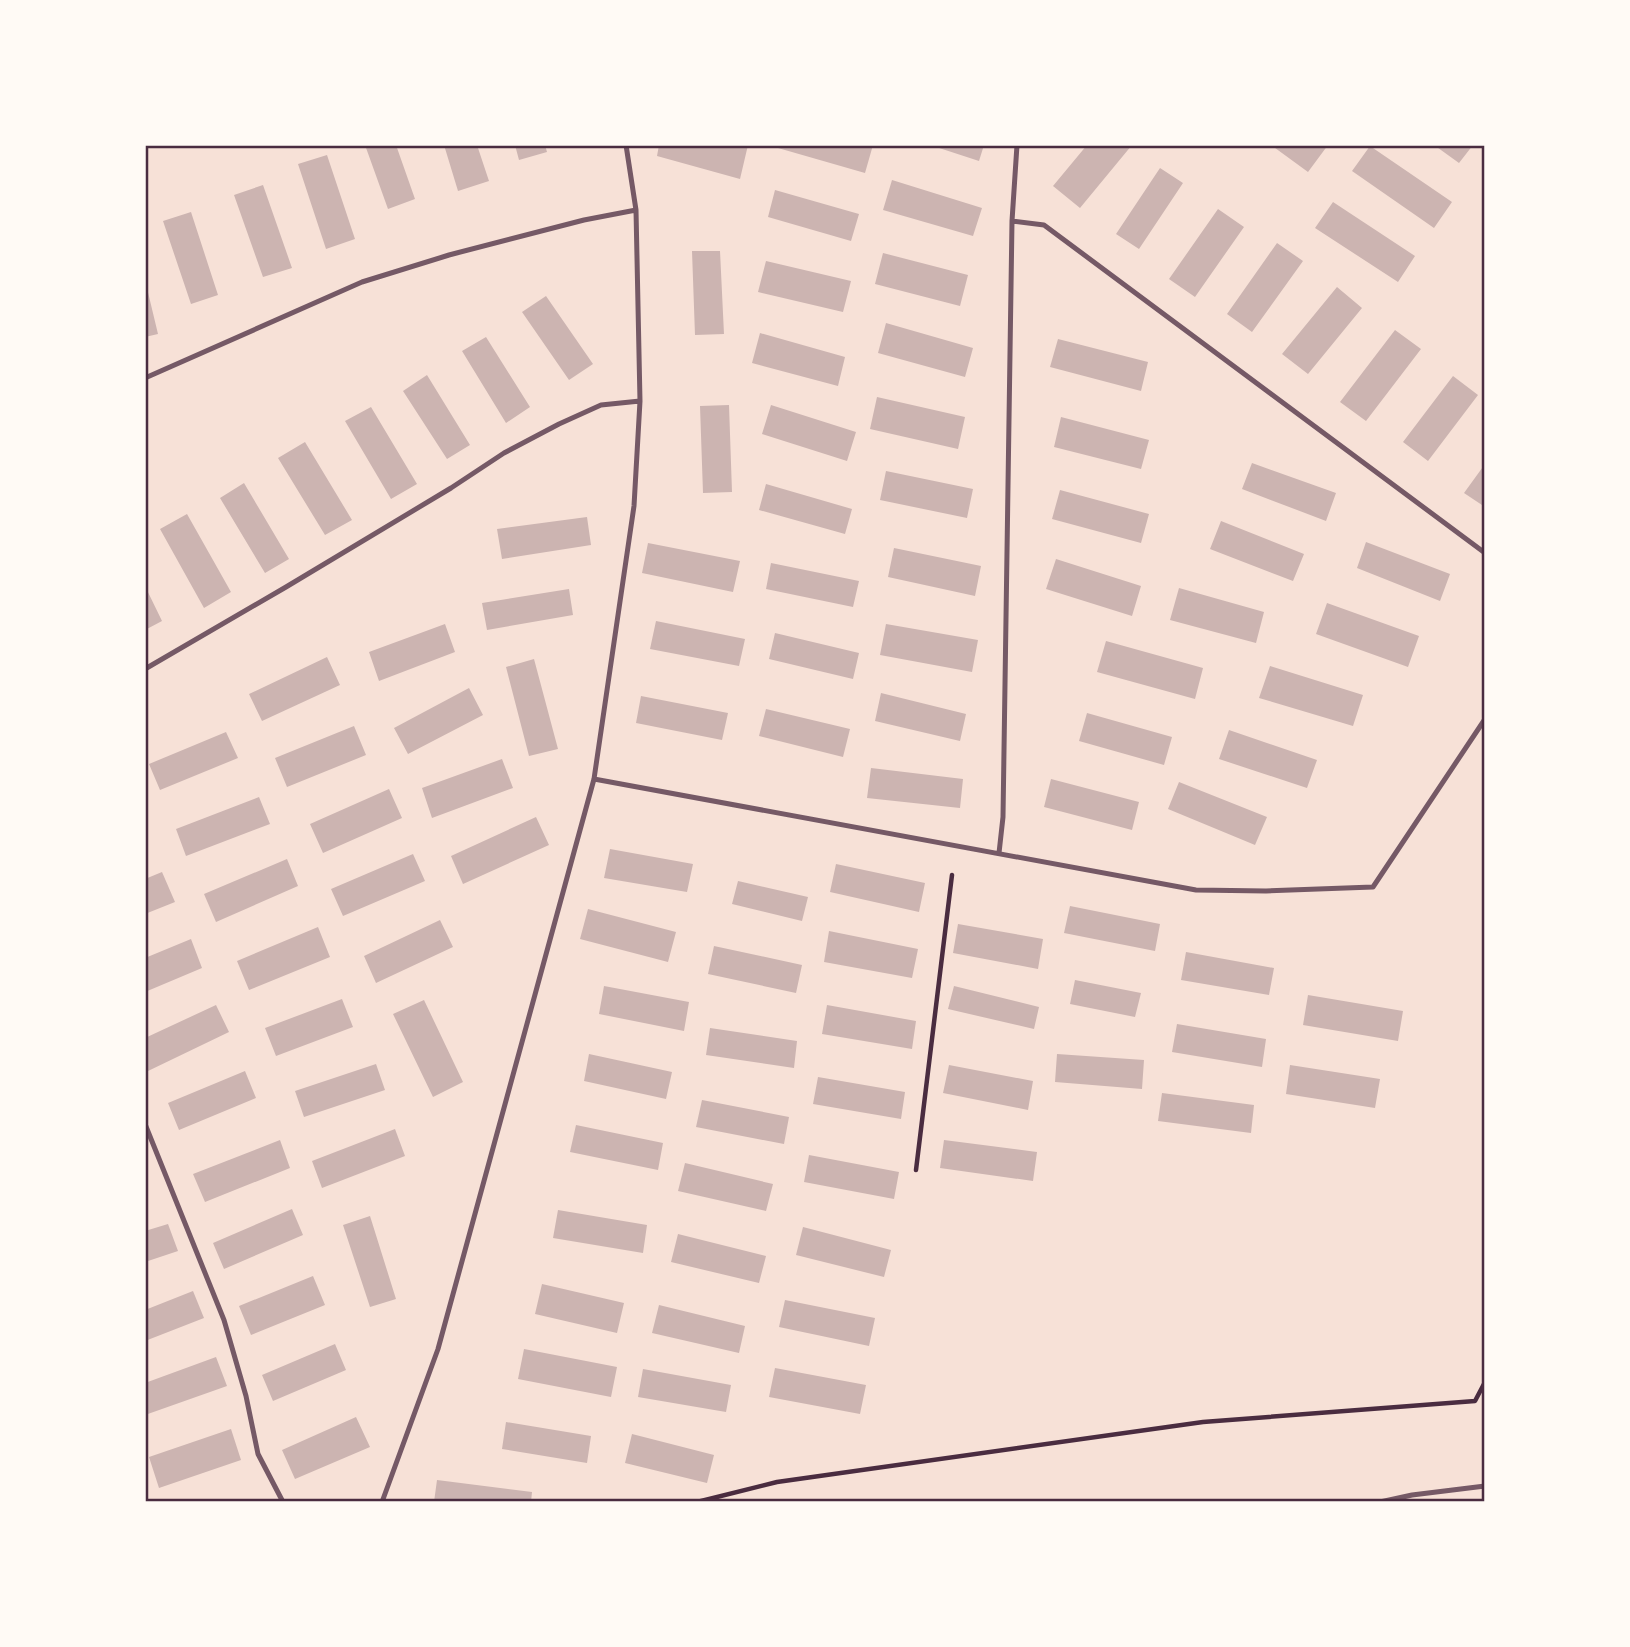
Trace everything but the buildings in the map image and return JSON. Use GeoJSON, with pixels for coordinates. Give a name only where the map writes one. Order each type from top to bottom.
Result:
{"type":"FeatureCollection","features":[{"type":"Feature","properties":{"kind":"lane"},"geometry":{"type":"LineString","coordinates":[[382,1502],[438,1349],[594,779],[634,506],[640,401],[636,210],[626,145]]}},
{"type":"Feature","properties":{"kind":"lane"},"geometry":{"type":"LineString","coordinates":[[999,853],[1003,817],[1012,221],[1017,145]]}},
{"type":"Feature","properties":{"kind":"lane"},"geometry":{"type":"LineString","coordinates":[[145,378],[362,282],[449,255],[584,220],[636,210]]}},
{"type":"Feature","properties":{"kind":"lane"},"geometry":{"type":"LineString","coordinates":[[1012,221],[1044,226],[1485,553]]}},
{"type":"Feature","properties":{"kind":"lane"},"geometry":{"type":"LineString","coordinates":[[145,669],[452,488],[504,453],[601,405],[640,401]]}},
{"type":"Feature","properties":{"kind":"lane"},"geometry":{"type":"LineString","coordinates":[[594,779],[1196,890],[1266,891],[1373,887],[1485,719]]}},
{"type":"Feature","properties":{"kind":"lane"},"geometry":{"type":"LineString","coordinates":[[145,1124],[223,1320],[246,1396],[258,1454],[283,1502]]}},
{"type":"Feature","properties":{"kind":"lane"},"geometry":{"type":"LineString","coordinates":[[1380,1502],[1412,1494],[1485,1486]]}},
{"type":"Feature","properties":{"kind":"path"},"geometry":{"type":"LineString","coordinates":[[916,1170],[955,845]]}},
{"type":"Feature","properties":{"kind":"path"},"geometry":{"type":"LineString","coordinates":[[697,1502],[777,1482],[1203,1422],[1475,1401],[1485,1382]]}}]}
